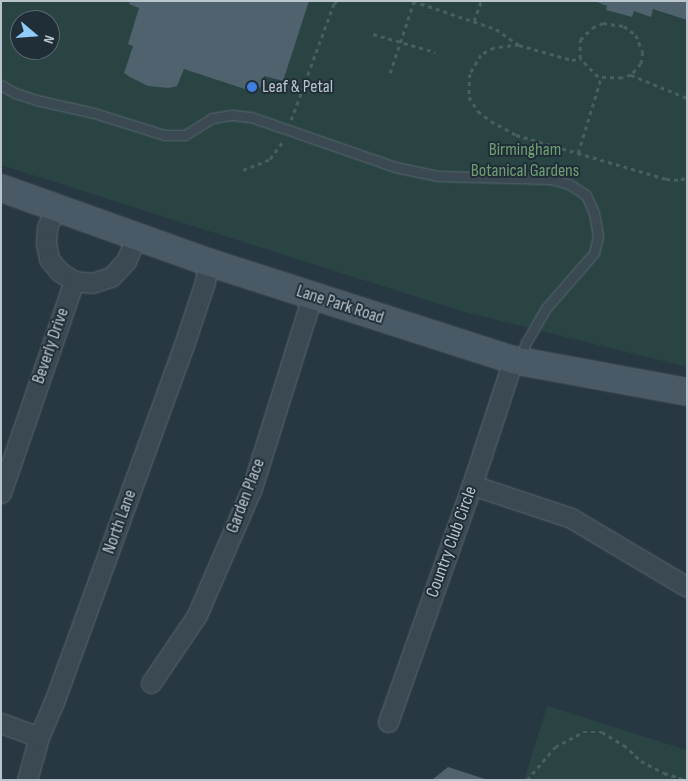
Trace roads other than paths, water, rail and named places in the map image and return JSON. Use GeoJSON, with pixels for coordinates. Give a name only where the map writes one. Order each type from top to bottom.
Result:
{"type":"FeatureCollection","features":[{"type":"Feature","properties":{"kind":"street","name":"Lane Park Road"},"geometry":{"type":"LineString","coordinates":[[1,188],[208,262],[516,361],[687,392]]}},
{"type":"Feature","properties":{"kind":"street"},"geometry":{"type":"LineString","coordinates":[[55,208],[48,228],[46,243],[49,259],[60,272],[74,281],[92,283],[111,277],[126,261],[136,237]]}},
{"type":"Feature","properties":{"kind":"street","name":"North Lane"},"geometry":{"type":"LineString","coordinates":[[27,780],[39,737],[54,702],[183,348],[205,282],[208,262]]}},
{"type":"Feature","properties":{"kind":"street","name":"Beverly Drive"},"geometry":{"type":"LineString","coordinates":[[1,493],[74,281]]}},
{"type":"Feature","properties":{"kind":"street","name":"Garden Place"},"geometry":{"type":"LineString","coordinates":[[151,682],[198,615],[252,488],[312,296]]}},
{"type":"Feature","properties":{"kind":"street","name":"Country Club Circle"},"geometry":{"type":"LineString","coordinates":[[388,722],[516,361]]}},
{"type":"Feature","properties":{"kind":"street"},"geometry":{"type":"LineString","coordinates":[[472,485],[572,518],[687,587]]}},
{"type":"Feature","properties":{"kind":"street"},"geometry":{"type":"LineString","coordinates":[[1,723],[39,737]]}},
{"type":"Feature","properties":{"kind":"lane"},"geometry":{"type":"LineString","coordinates":[[1,85],[15,93],[36,100],[94,112],[164,135],[185,134],[212,118],[232,115],[251,117],[395,167],[438,176],[550,179],[569,184],[586,195],[594,213],[598,236],[594,253],[546,308],[516,361]]}},
{"type":"Feature","properties":{"kind":"place","name":"Leaf & Petal"},"geometry":{"type":"Point","coordinates":[252,87]}},
{"type":"Feature","properties":{"kind":"park label","name":"Birmingham Botanical Gardens"},"geometry":{"type":"Point","coordinates":[525,161]}}]}
